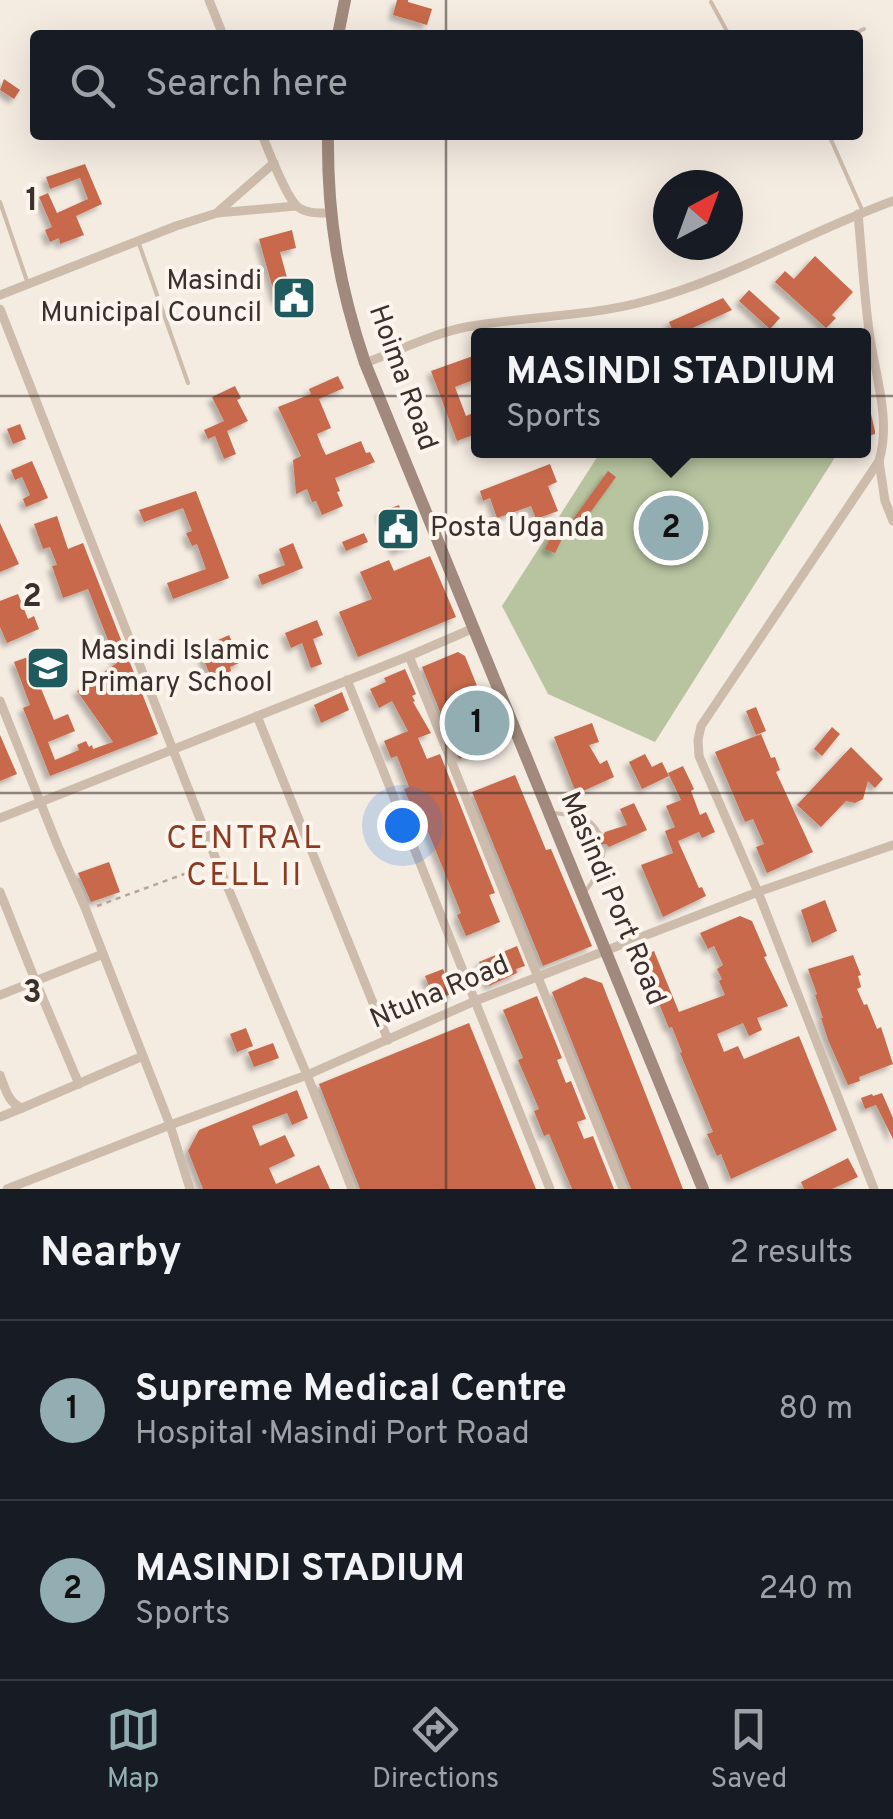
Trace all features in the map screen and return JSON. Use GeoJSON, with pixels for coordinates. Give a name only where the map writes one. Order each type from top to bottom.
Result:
{"type":"FeatureCollection","features":[{"type":"Feature","properties":{"kind":"main road"},"geometry":{"type":"LineString","coordinates":[[339,30],[345,0]]}},
{"type":"Feature","properties":{"kind":"main road","name":"Hoima Road"},"geometry":{"type":"LineString","coordinates":[[328,140],[330,213],[353,327],[474,628]]}},
{"type":"Feature","properties":{"kind":"main road","name":"Masindi Port Road"},"geometry":{"type":"LineString","coordinates":[[474,628],[703,1189]]}},
{"type":"Feature","properties":{"kind":"street"},"geometry":{"type":"LineString","coordinates":[[209,0],[221,30]]}},
{"type":"Feature","properties":{"kind":"street"},"geometry":{"type":"LineString","coordinates":[[264,140],[296,206]]}},
{"type":"Feature","properties":{"kind":"street"},"geometry":{"type":"LineString","coordinates":[[217,213],[274,163]]}},
{"type":"Feature","properties":{"kind":"street"},"geometry":{"type":"LineString","coordinates":[[366,364],[463,328],[646,301],[714,277],[893,201]]}},
{"type":"Feature","properties":{"kind":"street"},"geometry":{"type":"LineString","coordinates":[[0,295],[217,213],[296,206],[309,212],[330,213]]}},
{"type":"Feature","properties":{"kind":"street"},"geometry":{"type":"LineString","coordinates":[[861,213],[869,328]]}},
{"type":"Feature","properties":{"kind":"street"},"geometry":{"type":"LineString","coordinates":[[0,309],[217,862],[352,1189]]}},
{"type":"Feature","properties":{"kind":"street"},"geometry":{"type":"LineString","coordinates":[[871,346],[884,425],[879,460],[702,726],[698,740],[699,756],[758,892],[874,1189]]}},
{"type":"Feature","properties":{"kind":"street"},"geometry":{"type":"LineString","coordinates":[[879,460],[885,501],[893,521]]}},
{"type":"Feature","properties":{"kind":"street"},"geometry":{"type":"LineString","coordinates":[[0,818],[474,628]]}},
{"type":"Feature","properties":{"kind":"street"},"geometry":{"type":"LineString","coordinates":[[408,656],[623,1189]]}},
{"type":"Feature","properties":{"kind":"street"},"geometry":{"type":"LineString","coordinates":[[347,680],[550,1189]]}},
{"type":"Feature","properties":{"kind":"street"},"geometry":{"type":"LineString","coordinates":[[0,701],[170,1125],[190,1189]]}},
{"type":"Feature","properties":{"kind":"street"},"geometry":{"type":"LineString","coordinates":[[257,716],[388,1040]]}},
{"type":"Feature","properties":{"kind":"street","name":"Ntuha Road"},"geometry":{"type":"LineString","coordinates":[[7,1189],[307,1076],[475,1000],[893,845]]}},
{"type":"Feature","properties":{"kind":"street"},"geometry":{"type":"LineString","coordinates":[[0,892],[80,1084]]}},
{"type":"Feature","properties":{"kind":"street"},"geometry":{"type":"LineString","coordinates":[[0,995],[103,954]]}},
{"type":"Feature","properties":{"kind":"street"},"geometry":{"type":"LineString","coordinates":[[0,1118],[143,1056]]}},
{"type":"Feature","properties":{"kind":"street"},"geometry":{"type":"LineString","coordinates":[[0,1074],[8,1096],[22,1108]]}},
{"type":"Feature","properties":{"kind":"lane"},"geometry":{"type":"LineString","coordinates":[[711,2],[726,30]]}},
{"type":"Feature","properties":{"kind":"lane"},"geometry":{"type":"LineString","coordinates":[[831,140],[861,213]]}},
{"type":"Feature","properties":{"kind":"lane"},"geometry":{"type":"LineString","coordinates":[[0,202],[28,284]]}},
{"type":"Feature","properties":{"kind":"lane"},"geometry":{"type":"LineString","coordinates":[[138,241],[188,383]]}},
{"type":"Feature","properties":{"kind":"lane"},"geometry":{"type":"LineString","coordinates":[[548,813],[588,818],[600,834]]}},
{"type":"Feature","properties":{"kind":"lane"},"geometry":{"type":"LineString","coordinates":[[583,894],[595,878],[604,849]]}},
{"type":"Feature","properties":{"kind":"path"},"geometry":{"type":"LineString","coordinates":[[86,910],[217,862]]}},
{"type":"Feature","properties":{"kind":"green space"},"geometry":{"type":"Polygon","coordinates":[[[597,458],[835,458],[655,742],[548,694],[502,606],[597,458]]]}},
{"type":"Feature","properties":{"kind":"building"},"geometry":{"type":"Polygon","coordinates":[[[397,0],[432,9],[427,25],[393,15],[397,0]]]}},
{"type":"Feature","properties":{"kind":"building"},"geometry":{"type":"Polygon","coordinates":[[[4,79],[20,90],[14,99],[0,90],[4,79]]]}},
{"type":"Feature","properties":{"kind":"building"},"geometry":{"type":"Polygon","coordinates":[[[85,164],[102,204],[76,216],[84,235],[60,244],[59,238],[50,242],[45,230],[52,227],[39,197],[48,193],[57,213],[88,199],[80,178],[50,189],[46,177],[85,164]]]}},
{"type":"Feature","properties":{"kind":"building"},"geometry":{"type":"Polygon","coordinates":[[[292,230],[296,248],[280,252],[292,296],[276,300],[259,239],[292,230]]]}},
{"type":"Feature","properties":{"kind":"building"},"geometry":{"type":"Polygon","coordinates":[[[815,256],[853,292],[826,328],[775,282],[785,271],[794,279],[815,256]]]}},
{"type":"Feature","properties":{"kind":"building"},"geometry":{"type":"Polygon","coordinates":[[[749,290],[780,318],[769,328],[739,301],[749,290]]]}},
{"type":"Feature","properties":{"kind":"building"},"geometry":{"type":"Polygon","coordinates":[[[723,298],[732,310],[693,328],[672,328],[669,322],[723,298]]]}},
{"type":"Feature","properties":{"kind":"building"},"geometry":{"type":"Polygon","coordinates":[[[471,357],[471,381],[455,387],[466,416],[471,414],[471,436],[457,441],[431,371],[471,357]]]}},
{"type":"Feature","properties":{"kind":"building"},"geometry":{"type":"Polygon","coordinates":[[[338,376],[344,388],[319,399],[331,428],[317,434],[322,447],[326,455],[361,441],[375,462],[335,478],[343,506],[322,515],[307,489],[296,494],[293,460],[301,456],[278,407],[311,394],[309,389],[338,376]]]}},
{"type":"Feature","properties":{"kind":"building"},"geometry":{"type":"Polygon","coordinates":[[[235,386],[248,421],[227,431],[236,454],[224,459],[215,436],[208,439],[204,430],[224,421],[212,397],[235,386]]]}},
{"type":"Feature","properties":{"kind":"building"},"geometry":{"type":"Polygon","coordinates":[[[20,424],[26,439],[13,444],[7,429],[20,424]]]}},
{"type":"Feature","properties":{"kind":"building"},"geometry":{"type":"Polygon","coordinates":[[[32,461],[48,498],[26,507],[23,499],[30,495],[22,477],[15,480],[11,470],[32,461]]]}},
{"type":"Feature","properties":{"kind":"building"},"geometry":{"type":"Polygon","coordinates":[[[550,464],[557,482],[548,486],[558,511],[536,519],[531,506],[497,518],[490,498],[483,501],[480,491],[550,464]]]}},
{"type":"Feature","properties":{"kind":"building"},"geometry":{"type":"Polygon","coordinates":[[[608,471],[616,477],[579,528],[571,522],[608,471]]]}},
{"type":"Feature","properties":{"kind":"building"},"geometry":{"type":"Polygon","coordinates":[[[196,491],[229,578],[173,599],[167,583],[206,569],[197,544],[192,546],[186,533],[192,531],[183,508],[144,522],[139,510],[196,491]]]}},
{"type":"Feature","properties":{"kind":"building"},"geometry":{"type":"Polygon","coordinates":[[[399,505],[414,544],[395,551],[380,512],[399,505]]]}},
{"type":"Feature","properties":{"kind":"building"},"geometry":{"type":"Polygon","coordinates":[[[57,516],[68,549],[83,543],[158,734],[50,776],[23,708],[30,705],[14,662],[28,657],[54,720],[68,714],[75,731],[48,742],[55,760],[79,750],[77,745],[86,741],[93,749],[113,742],[77,691],[117,663],[88,589],[63,598],[50,547],[43,549],[34,524],[57,516]]]}},
{"type":"Feature","properties":{"kind":"building"},"geometry":{"type":"Polygon","coordinates":[[[0,523],[19,564],[0,572],[0,523]]]}},
{"type":"Feature","properties":{"kind":"building"},"geometry":{"type":"Polygon","coordinates":[[[554,530],[564,535],[555,553],[545,549],[554,530]]]}},
{"type":"Feature","properties":{"kind":"building"},"geometry":{"type":"Polygon","coordinates":[[[364,533],[368,542],[346,551],[342,542],[364,533]]]}},
{"type":"Feature","properties":{"kind":"building"},"geometry":{"type":"Polygon","coordinates":[[[293,543],[303,568],[262,585],[258,575],[285,565],[279,549],[293,543]]]}},
{"type":"Feature","properties":{"kind":"building"},"geometry":{"type":"Polygon","coordinates":[[[430,556],[456,617],[358,657],[339,612],[372,599],[360,572],[389,560],[394,571],[430,556]]]}},
{"type":"Feature","properties":{"kind":"building"},"geometry":{"type":"Polygon","coordinates":[[[18,594],[28,619],[34,616],[39,629],[7,643],[0,627],[0,601],[18,594]]]}},
{"type":"Feature","properties":{"kind":"building"},"geometry":{"type":"Polygon","coordinates":[[[317,620],[323,635],[313,639],[322,664],[311,668],[302,643],[291,648],[285,633],[317,620]]]}},
{"type":"Feature","properties":{"kind":"building"},"geometry":{"type":"Polygon","coordinates":[[[229,635],[241,662],[212,679],[201,654],[218,647],[216,641],[229,635]]]}},
{"type":"Feature","properties":{"kind":"building"},"geometry":{"type":"Polygon","coordinates":[[[458,652],[465,656],[500,743],[459,759],[422,667],[458,652]]]}},
{"type":"Feature","properties":{"kind":"building"},"geometry":{"type":"Polygon","coordinates":[[[405,669],[416,694],[412,696],[413,702],[431,733],[418,738],[427,759],[440,754],[495,893],[489,895],[500,922],[466,936],[457,915],[461,913],[428,832],[423,834],[404,789],[409,787],[397,756],[391,758],[384,741],[408,731],[392,701],[379,708],[370,689],[405,669]]]}},
{"type":"Feature","properties":{"kind":"building"},"geometry":{"type":"Polygon","coordinates":[[[342,692],[349,710],[321,723],[314,705],[342,692]]]}},
{"type":"Feature","properties":{"kind":"building"},"geometry":{"type":"Polygon","coordinates":[[[756,707],[766,731],[756,735],[746,711],[756,707]]]}},
{"type":"Feature","properties":{"kind":"building"},"geometry":{"type":"Polygon","coordinates":[[[592,723],[599,742],[589,745],[600,764],[607,760],[614,777],[581,792],[574,788],[554,737],[592,723]]]}},
{"type":"Feature","properties":{"kind":"building"},"geometry":{"type":"Polygon","coordinates":[[[832,727],[840,734],[822,756],[814,749],[832,727]]]}},
{"type":"Feature","properties":{"kind":"building"},"geometry":{"type":"Polygon","coordinates":[[[761,734],[771,758],[775,757],[780,770],[776,772],[813,852],[767,873],[756,847],[764,844],[753,819],[745,822],[715,752],[761,734]]]}},
{"type":"Feature","properties":{"kind":"building"},"geometry":{"type":"Polygon","coordinates":[[[0,735],[17,774],[0,781],[0,735]]]}},
{"type":"Feature","properties":{"kind":"building"},"geometry":{"type":"Polygon","coordinates":[[[851,747],[883,779],[875,788],[868,781],[863,799],[855,803],[846,801],[821,827],[797,805],[851,747]]]}},
{"type":"Feature","properties":{"kind":"building"},"geometry":{"type":"Polygon","coordinates":[[[645,754],[652,767],[662,762],[669,776],[642,789],[629,762],[645,754]]]}},
{"type":"Feature","properties":{"kind":"building"},"geometry":{"type":"Polygon","coordinates":[[[683,766],[700,815],[706,812],[715,832],[702,838],[699,832],[678,841],[706,896],[663,917],[641,865],[673,853],[665,831],[675,827],[666,806],[681,800],[668,773],[683,766]]]}},
{"type":"Feature","properties":{"kind":"building"},"geometry":{"type":"Polygon","coordinates":[[[515,775],[592,946],[543,966],[472,792],[515,775]]]}},
{"type":"Feature","properties":{"kind":"building"},"geometry":{"type":"Polygon","coordinates":[[[634,803],[647,830],[609,847],[601,844],[597,851],[593,837],[601,839],[605,832],[627,825],[620,809],[634,803]]]}},
{"type":"Feature","properties":{"kind":"building"},"geometry":{"type":"Polygon","coordinates":[[[109,862],[120,892],[91,902],[78,873],[109,862]]]}},
{"type":"Feature","properties":{"kind":"building"},"geometry":{"type":"Polygon","coordinates":[[[825,900],[837,931],[812,943],[801,910],[825,900]]]}},
{"type":"Feature","properties":{"kind":"building"},"geometry":{"type":"Polygon","coordinates":[[[740,916],[752,921],[788,1006],[757,1018],[762,1030],[749,1036],[743,1023],[717,1034],[724,1052],[738,1046],[744,1059],[799,1036],[837,1130],[731,1179],[707,1134],[713,1132],[640,957],[654,951],[679,1012],[725,995],[717,969],[723,965],[714,946],[708,949],[700,933],[740,916]]]}},
{"type":"Feature","properties":{"kind":"building"},"geometry":{"type":"Polygon","coordinates":[[[517,946],[525,966],[489,986],[479,962],[517,946]]]}},
{"type":"Feature","properties":{"kind":"building"},"geometry":{"type":"Polygon","coordinates":[[[853,955],[861,975],[861,987],[857,989],[877,1029],[881,1027],[893,1064],[848,1085],[828,1040],[808,969],[853,955]]]}},
{"type":"Feature","properties":{"kind":"building"},"geometry":{"type":"Polygon","coordinates":[[[443,969],[454,993],[435,1000],[425,976],[443,969]]]}},
{"type":"Feature","properties":{"kind":"building"},"geometry":{"type":"Polygon","coordinates":[[[585,977],[602,983],[683,1189],[631,1189],[552,992],[585,977]]]}},
{"type":"Feature","properties":{"kind":"building"},"geometry":{"type":"Polygon","coordinates":[[[537,996],[562,1058],[557,1060],[566,1083],[571,1081],[586,1119],[577,1122],[584,1139],[593,1136],[614,1189],[572,1189],[549,1134],[544,1136],[534,1111],[539,1109],[503,1010],[537,996]]]}},
{"type":"Feature","properties":{"kind":"building"},"geometry":{"type":"Polygon","coordinates":[[[469,1023],[536,1189],[360,1189],[319,1084],[469,1023]]]}},
{"type":"Feature","properties":{"kind":"building"},"geometry":{"type":"Polygon","coordinates":[[[246,1028],[253,1046],[237,1052],[230,1034],[246,1028]]]}},
{"type":"Feature","properties":{"kind":"building"},"geometry":{"type":"Polygon","coordinates":[[[273,1043],[279,1058],[254,1067],[248,1052],[273,1043]]]}},
{"type":"Feature","properties":{"kind":"building"},"geometry":{"type":"Polygon","coordinates":[[[297,1090],[308,1118],[292,1125],[287,1113],[252,1126],[260,1146],[285,1135],[295,1156],[269,1168],[276,1184],[319,1165],[330,1189],[203,1189],[188,1151],[199,1130],[297,1090]]]}},
{"type":"Feature","properties":{"kind":"building"},"geometry":{"type":"Polygon","coordinates":[[[882,1093],[893,1118],[893,1139],[876,1105],[865,1109],[861,1098],[882,1093]]]}},
{"type":"Feature","properties":{"kind":"building"},"geometry":{"type":"Polygon","coordinates":[[[848,1158],[858,1177],[832,1189],[804,1189],[801,1182],[848,1158]]]}},
{"type":"Feature","properties":{"kind":"place","name":"Masindi Municipal Council"},"geometry":{"type":"Point","coordinates":[294,298]}},
{"type":"Feature","properties":{"kind":"place","name":"MASINDI STADIUM"},"geometry":{"type":"Point","coordinates":[671,528]}},
{"type":"Feature","properties":{"kind":"place","name":"Posta Uganda"},"geometry":{"type":"Point","coordinates":[398,529]}},
{"type":"Feature","properties":{"kind":"place","name":"Masindi Islamic Primary School"},"geometry":{"type":"Point","coordinates":[48,668]}},
{"type":"Feature","properties":{"kind":"place","name":"Supreme Medical Centre"},"geometry":{"type":"Point","coordinates":[477,723]}},
{"type":"Feature","properties":{"kind":"district","name":"CENTRAL CELL II"},"geometry":{"type":"Point","coordinates":[245,858]}}]}
